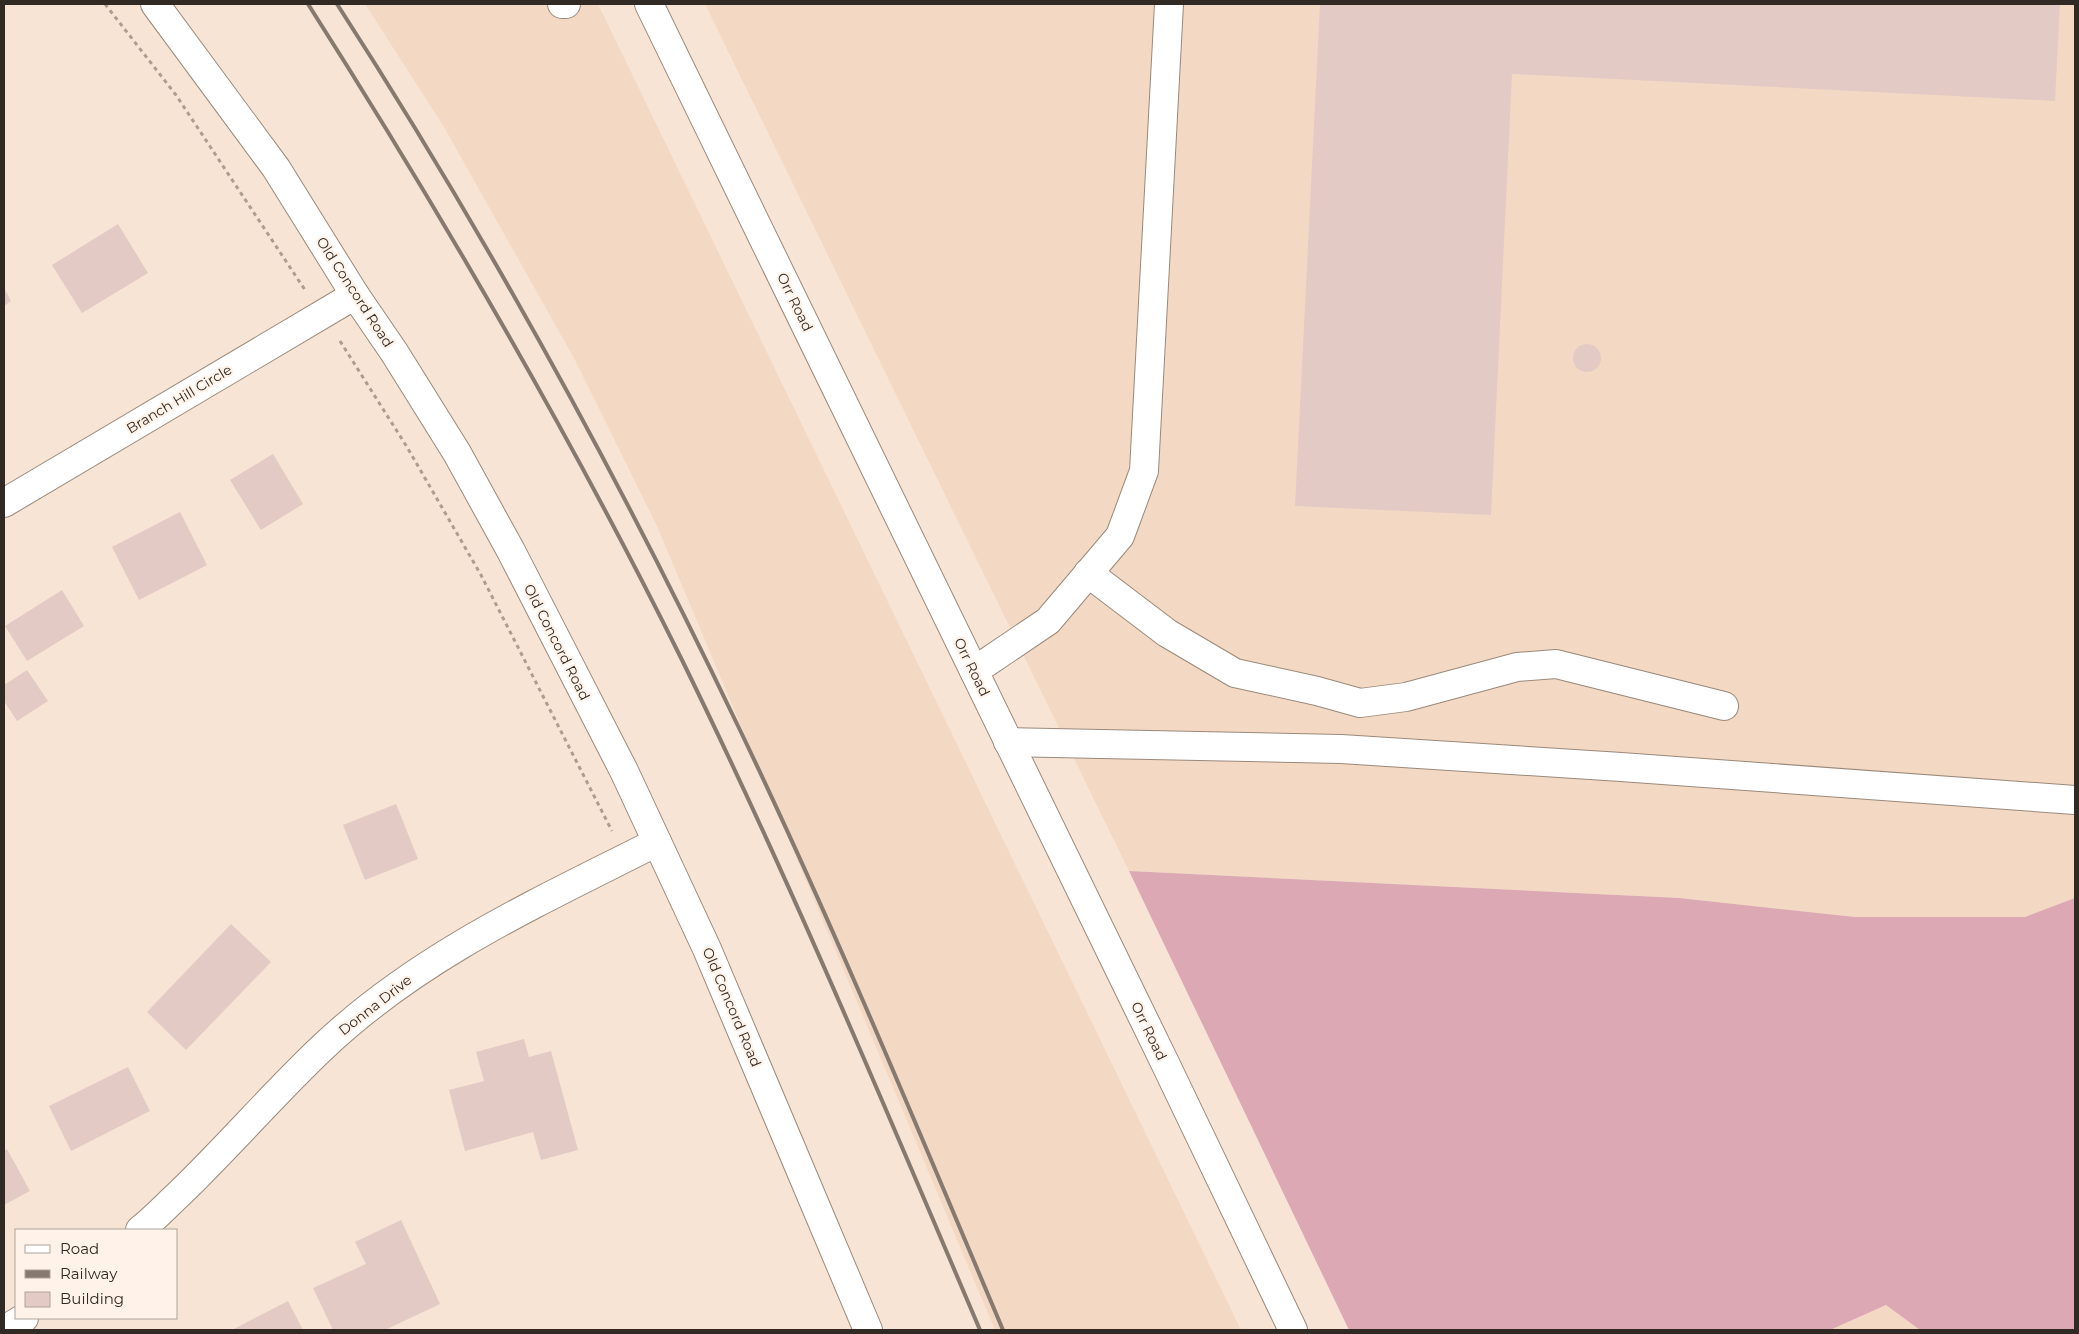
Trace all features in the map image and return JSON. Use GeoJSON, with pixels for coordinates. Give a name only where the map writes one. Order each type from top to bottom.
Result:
{"type":"FeatureCollection","features":[{"type":"Feature","properties":{"kind":"street","name":"Old Concord Road"},"geometry":{"type":"LineString","coordinates":[[155,4],[276,168],[354,295],[394,352],[457,453],[511,551],[624,771],[707,948],[868,1330]]}},
{"type":"Feature","properties":{"kind":"street","name":"Orr Road"},"geometry":{"type":"LineString","coordinates":[[649,4],[1293,1330]]}},
{"type":"Feature","properties":{"kind":"street"},"geometry":{"type":"LineString","coordinates":[[974,670],[1048,621],[1120,536],[1144,470],[1169,4]]}},
{"type":"Feature","properties":{"kind":"street","name":"Branch Hill Circle"},"geometry":{"type":"LineString","coordinates":[[4,503],[354,295]]}},
{"type":"Feature","properties":{"kind":"street"},"geometry":{"type":"LineString","coordinates":[[1088,573],[1167,633],[1235,674],[1317,691],[1360,704],[1406,697],[1517,667],[1556,664],[1724,706]]}},
{"type":"Feature","properties":{"kind":"street"},"geometry":{"type":"LineString","coordinates":[[1008,742],[1341,749],[2075,800]]}},
{"type":"Feature","properties":{"kind":"street","name":"Donna Drive"},"geometry":{"type":"LineString","coordinates":[[141,1229],[208,1166],[324,1046],[394,988],[477,934],[514,913],[657,842]]}},
{"type":"Feature","properties":{"kind":"street"},"geometry":{"type":"LineString","coordinates":[[4,1330],[22,1319]]}},
{"type":"Feature","properties":{"kind":"path"},"geometry":{"type":"LineString","coordinates":[[105,4],[176,95],[320,315],[339,339],[406,447],[481,575],[626,858]]}},
{"type":"Feature","properties":{"kind":"shaded area"},"geometry":{"type":"Polygon","coordinates":[[[365,4],[598,4],[1241,1330],[995,1330],[657,526],[575,360],[444,127],[365,4]]]}},
{"type":"Feature","properties":{"kind":"shaded area"},"geometry":{"type":"Polygon","coordinates":[[[705,4],[2075,4],[2075,898],[2025,917],[1855,917],[1679,898],[1129,871],[705,4]]]}},
{"type":"Feature","properties":{"kind":"shaded area"},"geometry":{"type":"Polygon","coordinates":[[[1129,871],[1679,898],[1855,917],[2025,917],[2075,898],[2075,1330],[1920,1330],[1886,1305],[1830,1330],[1349,1330],[1129,871]]]}},
{"type":"Feature","properties":{"kind":"shaded area"},"geometry":{"type":"Polygon","coordinates":[[[1886,1305],[1920,1330],[1830,1330],[1886,1305]]]}},
{"type":"Feature","properties":{"kind":"building"},"geometry":{"type":"Polygon","coordinates":[[[1320,4],[2060,4],[2055,101],[1512,74],[1491,515],[1295,506],[1320,4]]]}},
{"type":"Feature","properties":{"kind":"building"},"geometry":{"type":"Polygon","coordinates":[[[118,224],[148,273],[82,313],[52,265],[118,224]]]}},
{"type":"Feature","properties":{"kind":"building"},"geometry":{"type":"Polygon","coordinates":[[[4,288],[11,301],[4,306],[4,288]]]}},
{"type":"Feature","properties":{"kind":"building"},"geometry":{"type":"Polygon","coordinates":[[[1587,344],[1597,348],[1601,358],[1597,368],[1587,372],[1577,368],[1573,358],[1577,348],[1587,344]]]}},
{"type":"Feature","properties":{"kind":"building"},"geometry":{"type":"Polygon","coordinates":[[[273,454],[303,504],[261,530],[230,480],[273,454]]]}},
{"type":"Feature","properties":{"kind":"building"},"geometry":{"type":"Polygon","coordinates":[[[180,512],[207,565],[139,600],[112,547],[180,512]]]}},
{"type":"Feature","properties":{"kind":"building"},"geometry":{"type":"Polygon","coordinates":[[[62,590],[84,626],[27,661],[5,626],[62,590]]]}},
{"type":"Feature","properties":{"kind":"building"},"geometry":{"type":"Polygon","coordinates":[[[27,670],[48,701],[17,721],[4,701],[4,685],[27,670]]]}},
{"type":"Feature","properties":{"kind":"building"},"geometry":{"type":"Polygon","coordinates":[[[396,804],[418,859],[365,880],[343,825],[396,804]]]}},
{"type":"Feature","properties":{"kind":"building"},"geometry":{"type":"Polygon","coordinates":[[[231,924],[271,962],[186,1050],[147,1012],[231,924]]]}},
{"type":"Feature","properties":{"kind":"building"},"geometry":{"type":"Polygon","coordinates":[[[524,1039],[529,1057],[551,1051],[578,1150],[541,1160],[533,1132],[465,1151],[449,1090],[484,1081],[476,1052],[524,1039]]]}},
{"type":"Feature","properties":{"kind":"building"},"geometry":{"type":"Polygon","coordinates":[[[128,1067],[150,1111],[71,1151],[49,1106],[128,1067]]]}},
{"type":"Feature","properties":{"kind":"building"},"geometry":{"type":"Polygon","coordinates":[[[7,1149],[30,1191],[4,1205],[4,1151],[7,1149]]]}},
{"type":"Feature","properties":{"kind":"building"},"geometry":{"type":"Polygon","coordinates":[[[401,1220],[440,1304],[385,1330],[333,1330],[313,1288],[366,1264],[355,1242],[401,1220]]]}},
{"type":"Feature","properties":{"kind":"building"},"geometry":{"type":"Polygon","coordinates":[[[288,1301],[303,1330],[232,1330],[288,1301]]]}},
{"type":"Feature","properties":{"kind":"railway"},"geometry":{"type":"LineString","coordinates":[[308,4],[408,164],[504,327],[595,492],[682,660],[761,826],[798,909],[980,1330]]}},
{"type":"Feature","properties":{"kind":"railway"},"geometry":{"type":"LineString","coordinates":[[337,4],[499,269],[599,451],[694,635],[774,802],[842,952],[1003,1330]]}}]}
